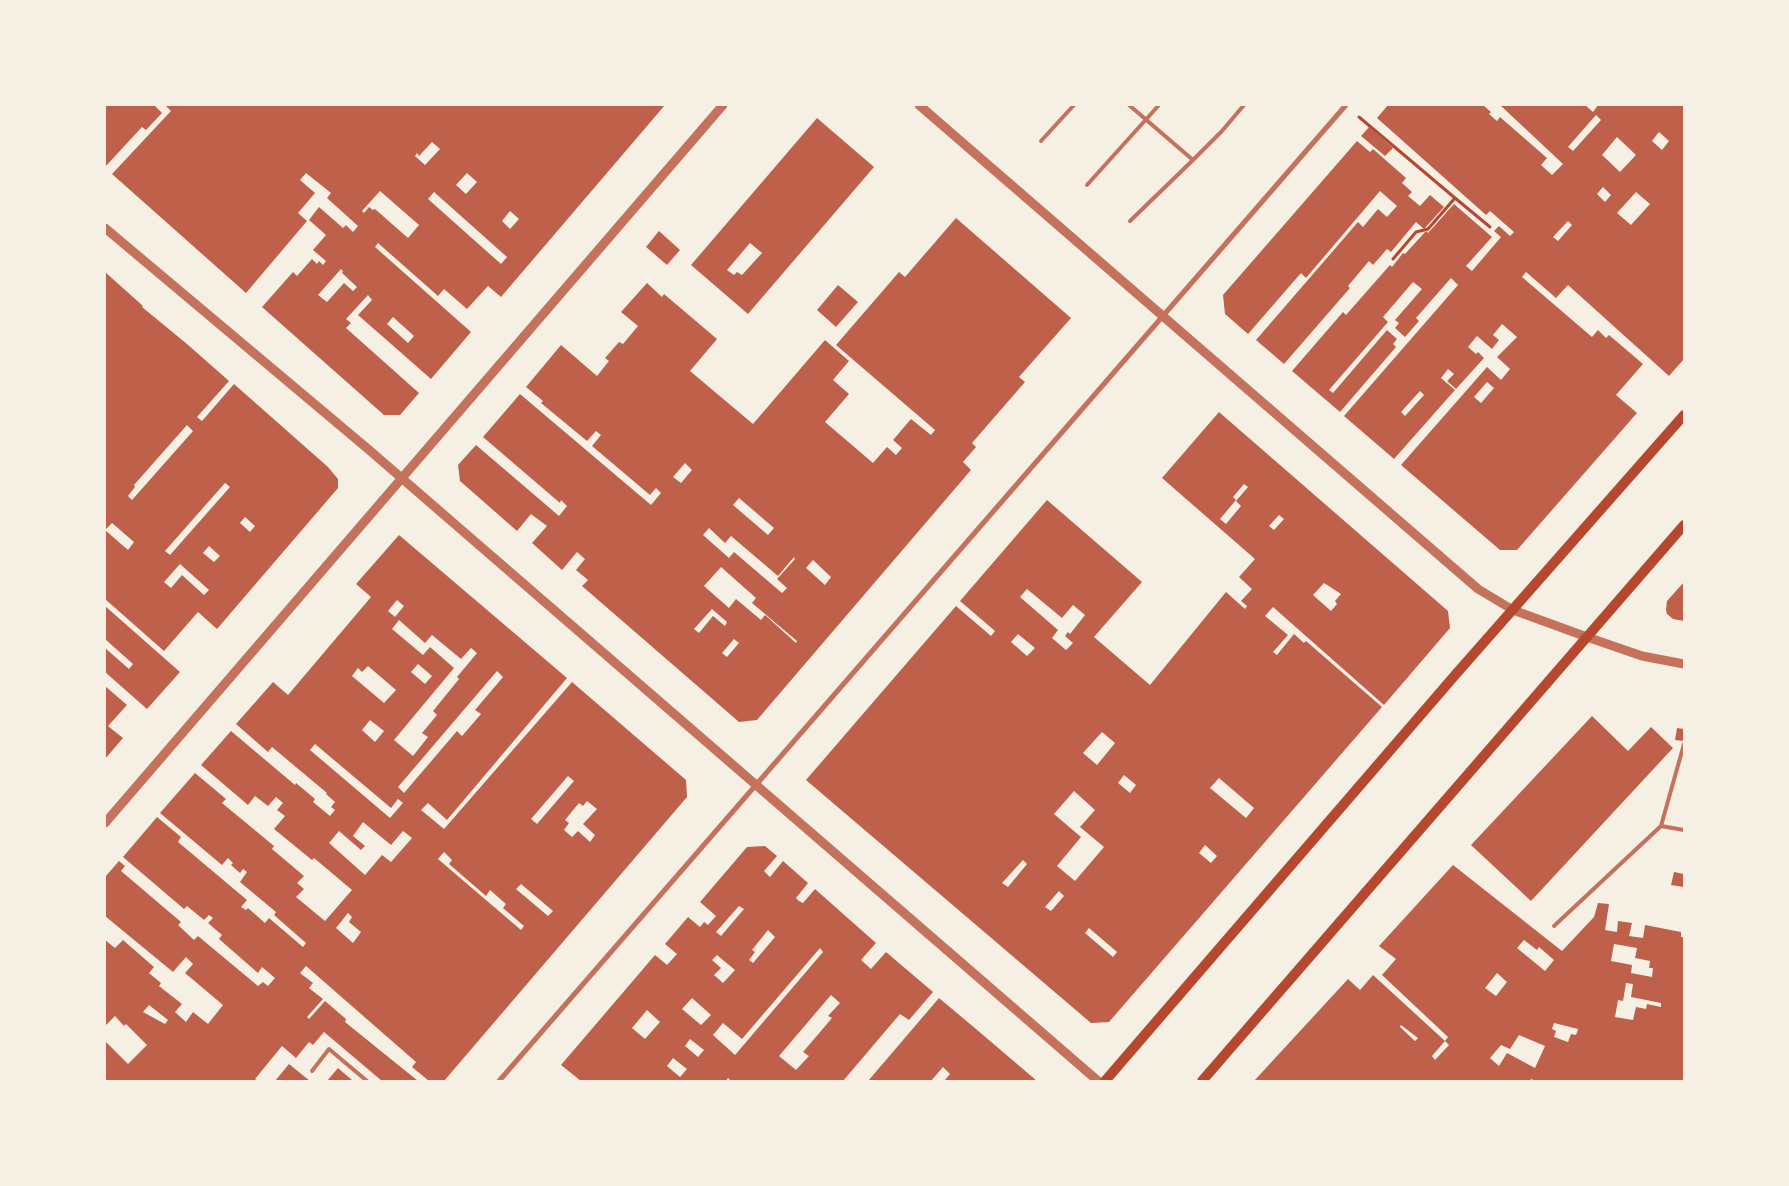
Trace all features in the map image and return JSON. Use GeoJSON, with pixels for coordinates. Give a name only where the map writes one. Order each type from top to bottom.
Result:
{"type":"FeatureCollection","features":[{"type":"Feature","properties":{"kind":"main road"},"geometry":{"type":"LineString","coordinates":[[1105,1081],[1684,415]]}},
{"type":"Feature","properties":{"kind":"main road"},"geometry":{"type":"LineString","coordinates":[[1202,1081],[1684,525]]}},
{"type":"Feature","properties":{"kind":"street"},"geometry":{"type":"LineString","coordinates":[[105,823],[723,105]]}},
{"type":"Feature","properties":{"kind":"street"},"geometry":{"type":"LineString","coordinates":[[919,105],[1478,589],[1513,610],[1587,637],[1642,656],[1684,664]]}},
{"type":"Feature","properties":{"kind":"street"},"geometry":{"type":"LineString","coordinates":[[499,1081],[1346,105]]}},
{"type":"Feature","properties":{"kind":"street"},"geometry":{"type":"LineString","coordinates":[[105,228],[402,478],[1098,1081]]}},
{"type":"Feature","properties":{"kind":"lane"},"geometry":{"type":"LineString","coordinates":[[1041,141],[1074,105]]}},
{"type":"Feature","properties":{"kind":"lane"},"geometry":{"type":"LineString","coordinates":[[1129,105],[1193,160]]}},
{"type":"Feature","properties":{"kind":"lane"},"geometry":{"type":"LineString","coordinates":[[1087,185],[1159,105]]}},
{"type":"Feature","properties":{"kind":"lane"},"geometry":{"type":"LineString","coordinates":[[1130,221],[1222,131],[1244,105]]}},
{"type":"Feature","properties":{"kind":"lane"},"geometry":{"type":"LineString","coordinates":[[1554,926],[1661,826],[1684,744]]}},
{"type":"Feature","properties":{"kind":"lane"},"geometry":{"type":"LineString","coordinates":[[1661,826],[1684,830]]}},
{"type":"Feature","properties":{"kind":"lane"},"geometry":{"type":"LineString","coordinates":[[312,1072],[329,1049],[367,1081]]}},
{"type":"Feature","properties":{"kind":"path"},"geometry":{"type":"LineString","coordinates":[[1346,105],[1490,226]]}},
{"type":"Feature","properties":{"kind":"path"},"geometry":{"type":"LineString","coordinates":[[1393,259],[1416,232],[1428,229],[1455,198]]}},
{"type":"Feature","properties":{"kind":"building"},"geometry":{"type":"Polygon","coordinates":[[[105,105],[154,105],[162,113],[146,130],[142,127],[105,167],[105,105]]]}},
{"type":"Feature","properties":{"kind":"building"},"geometry":{"type":"Polygon","coordinates":[[[165,105],[665,105],[501,297],[488,286],[467,309],[444,289],[438,296],[378,243],[375,247],[471,332],[431,379],[358,315],[372,300],[368,295],[346,319],[351,323],[346,328],[419,393],[400,415],[384,415],[262,307],[293,272],[297,276],[312,259],[317,264],[319,261],[323,265],[326,261],[313,250],[326,235],[309,220],[319,207],[343,228],[346,225],[353,232],[358,226],[327,198],[331,193],[306,173],[300,180],[315,193],[298,213],[307,221],[246,293],[112,174],[171,111],[165,105]],[[432,142],[419,156],[417,153],[415,156],[425,165],[440,149],[432,142]],[[467,173],[456,185],[466,194],[477,182],[467,173]],[[380,191],[362,211],[364,213],[369,207],[373,210],[375,209],[408,238],[419,225],[380,191]],[[434,192],[428,199],[501,264],[507,257],[434,192]],[[510,211],[502,221],[510,229],[519,219],[510,211]],[[341,269],[318,295],[327,302],[344,283],[353,291],[357,287],[342,273],[341,269]],[[393,317],[387,324],[408,343],[414,336],[393,317]]]}},
{"type":"Feature","properties":{"kind":"building"},"geometry":{"type":"Polygon","coordinates":[[[1388,105],[1483,105],[1497,121],[1500,117],[1547,158],[1541,165],[1552,175],[1563,164],[1500,105],[1585,105],[1593,112],[1598,105],[1684,105],[1684,359],[1669,376],[1568,285],[1556,298],[1526,272],[1522,277],[1592,337],[1598,330],[1606,338],[1609,335],[1643,364],[1616,395],[1637,413],[1517,550],[1500,550],[1401,465],[1487,367],[1501,380],[1510,369],[1497,357],[1517,337],[1502,324],[1493,335],[1499,340],[1492,349],[1477,336],[1468,347],[1476,354],[1478,352],[1484,358],[1456,389],[1447,381],[1454,374],[1448,369],[1441,378],[1455,390],[1394,459],[1344,416],[1458,285],[1451,278],[1416,318],[1419,321],[1405,337],[1395,328],[1399,323],[1395,320],[1422,289],[1413,282],[1383,317],[1388,322],[1329,390],[1333,393],[1387,330],[1397,339],[1393,344],[1396,347],[1340,412],[1292,371],[1343,312],[1346,315],[1390,265],[1392,267],[1403,253],[1405,254],[1426,231],[1428,233],[1454,204],[1492,237],[1466,266],[1472,271],[1501,237],[1494,231],[1499,226],[1510,236],[1514,232],[1490,211],[1486,215],[1377,118],[1388,105]],[[1596,115],[1568,147],[1573,151],[1601,120],[1596,115]],[[1659,132],[1652,141],[1662,150],[1669,141],[1659,132]],[[1617,137],[1602,155],[1620,172],[1636,155],[1617,137]],[[1603,187],[1597,194],[1605,202],[1611,195],[1603,187]],[[1636,192],[1617,213],[1631,225],[1650,204],[1636,192]],[[1568,221],[1553,237],[1558,241],[1572,225],[1568,221]],[[1487,382],[1474,397],[1481,403],[1494,388],[1487,382]],[[1420,391],[1401,412],[1405,416],[1424,395],[1420,391]]]}},
{"type":"Feature","properties":{"kind":"building"},"geometry":{"type":"Polygon","coordinates":[[[817,118],[874,167],[748,314],[691,265],[817,118]],[[750,243],[727,270],[734,275],[737,272],[742,275],[762,253],[750,243]]]}},
{"type":"Feature","properties":{"kind":"building"},"geometry":{"type":"Polygon","coordinates":[[[1369,127],[1393,148],[1385,156],[1361,136],[1369,127]]]}},
{"type":"Feature","properties":{"kind":"building"},"geometry":{"type":"Polygon","coordinates":[[[1357,141],[1370,152],[1373,149],[1406,178],[1402,183],[1412,192],[1408,196],[1420,206],[1430,195],[1444,207],[1424,229],[1416,222],[1391,252],[1387,249],[1373,265],[1369,261],[1348,286],[1350,288],[1284,364],[1256,340],[1358,222],[1363,227],[1378,209],[1387,217],[1397,206],[1380,191],[1306,278],[1301,273],[1248,334],[1225,314],[1223,295],[1357,141]]]}},
{"type":"Feature","properties":{"kind":"building"},"geometry":{"type":"Polygon","coordinates":[[[956,218],[1071,318],[1019,377],[1025,382],[972,443],[976,447],[963,462],[971,470],[757,720],[739,722],[582,586],[588,580],[576,570],[585,559],[577,552],[562,570],[532,543],[547,526],[531,514],[517,531],[460,481],[458,465],[476,445],[559,516],[567,506],[561,500],[560,503],[483,437],[520,394],[651,505],[661,493],[656,488],[650,495],[592,446],[601,435],[596,431],[587,441],[541,403],[543,401],[526,387],[561,345],[597,376],[609,361],[605,358],[619,342],[623,344],[638,326],[621,312],[647,283],[662,297],[664,294],[717,339],[690,371],[753,424],[825,340],[849,361],[833,380],[849,394],[825,422],[873,463],[887,447],[896,455],[902,448],[893,440],[911,419],[931,435],[935,430],[836,345],[899,272],[905,277],[956,218]],[[685,463],[673,477],[681,483],[692,470],[685,463]],[[739,498],[733,505],[768,535],[774,528],[739,498]],[[709,528],[703,535],[729,558],[734,552],[782,593],[787,588],[777,579],[795,559],[794,557],[778,576],[731,536],[725,543],[709,528]],[[813,560],[806,568],[825,585],[831,577],[813,560]],[[721,567],[704,586],[729,608],[736,599],[761,620],[765,615],[796,643],[797,641],[752,603],[756,598],[721,567]],[[712,609],[694,629],[699,633],[713,616],[725,626],[727,622],[712,609]],[[734,639],[722,653],[727,657],[739,643],[734,639]]]}},
{"type":"Feature","properties":{"kind":"building"},"geometry":{"type":"Polygon","coordinates":[[[659,231],[680,250],[667,265],[646,247],[659,231]]]}},
{"type":"Feature","properties":{"kind":"building"},"geometry":{"type":"Polygon","coordinates":[[[105,272],[142,307],[229,381],[197,417],[202,421],[234,384],[328,467],[338,479],[338,488],[217,629],[198,612],[164,651],[105,599],[105,272]],[[187,425],[134,485],[135,487],[128,496],[132,500],[193,431],[187,425]],[[225,483],[165,551],[170,555],[230,487],[225,483]],[[245,517],[240,523],[250,532],[255,526],[245,517]],[[112,523],[105,530],[128,550],[134,542],[112,523]],[[209,546],[203,553],[214,562],[220,556],[209,546]],[[180,564],[164,582],[171,588],[182,575],[204,595],[209,590],[180,564]]]}},
{"type":"Feature","properties":{"kind":"building"},"geometry":{"type":"Polygon","coordinates":[[[838,285],[858,302],[836,327],[817,310],[838,285]]]}},
{"type":"Feature","properties":{"kind":"building"},"geometry":{"type":"Polygon","coordinates":[[[1219,412],[1448,611],[1450,628],[1384,705],[1273,607],[1265,616],[1288,635],[1273,652],[1277,655],[1294,634],[1304,643],[1306,641],[1382,707],[1109,1022],[1091,1023],[806,780],[956,606],[991,636],[995,631],[960,601],[1047,500],[1142,582],[1094,637],[1150,685],[1226,592],[1245,609],[1247,606],[1241,601],[1252,589],[1239,577],[1255,559],[1162,478],[1219,412]],[[1244,484],[1233,497],[1236,500],[1220,519],[1226,524],[1241,506],[1236,501],[1248,487],[1244,484]],[[1279,515],[1269,526],[1274,530],[1284,519],[1279,515]],[[1324,583],[1313,595],[1331,611],[1337,604],[1335,601],[1341,594],[1324,583]],[[1027,589],[1020,597],[1058,630],[1052,638],[1066,650],[1073,643],[1065,636],[1068,632],[1070,634],[1085,615],[1073,605],[1062,618],[1027,589]],[[1018,634],[1011,642],[1027,656],[1035,648],[1018,634]],[[1102,732],[1083,753],[1097,765],[1115,743],[1102,732]],[[1124,775],[1118,783],[1130,793],[1136,785],[1124,775]],[[1219,778],[1210,788],[1246,818],[1254,808],[1219,778]],[[1074,791],[1054,814],[1081,837],[1057,866],[1075,881],[1104,847],[1080,827],[1095,810],[1074,791]],[[1205,845],[1199,853],[1211,863],[1217,856],[1205,845]],[[1023,860],[1002,883],[1008,887],[1027,864],[1023,860]],[[1059,891],[1045,907],[1051,911],[1064,896],[1059,891]],[[1089,928],[1085,933],[1113,957],[1117,952],[1089,928]]]}},
{"type":"Feature","properties":{"kind":"building"},"geometry":{"type":"Polygon","coordinates":[[[399,535],[567,678],[447,820],[428,803],[421,810],[444,829],[572,682],[686,780],[687,797],[444,1081],[429,1081],[412,1067],[416,1062],[306,966],[300,973],[313,983],[309,988],[323,999],[307,1017],[309,1019],[325,1001],[346,1019],[345,1022],[418,1081],[382,1081],[324,1032],[313,1045],[309,1042],[296,1058],[282,1046],[255,1079],[259,1081],[105,1081],[105,1041],[128,1064],[147,1045],[115,1016],[105,1026],[105,940],[115,948],[123,940],[154,967],[149,973],[161,983],[159,986],[182,1004],[175,1012],[186,1022],[193,1012],[208,1024],[223,1005],[185,973],[193,964],[186,957],[173,972],[105,916],[105,877],[119,861],[125,866],[121,871],[181,922],[178,925],[194,940],[198,936],[258,986],[263,982],[268,986],[275,978],[262,967],[258,973],[219,939],[222,935],[208,923],[213,918],[209,915],[204,920],[187,906],[184,909],[123,857],[157,817],[181,837],[178,842],[247,900],[241,907],[246,910],[248,908],[265,923],[269,918],[303,947],[306,943],[274,915],[276,912],[240,882],[247,872],[243,869],[240,873],[231,865],[233,863],[228,858],[222,865],[160,813],[195,773],[226,799],[222,803],[274,846],[272,849],[304,876],[297,883],[304,889],[296,897],[325,921],[352,890],[314,858],[312,860],[274,829],[285,816],[277,810],[283,803],[276,797],[268,806],[255,796],[248,805],[201,765],[231,731],[295,785],[296,783],[315,799],[313,802],[330,816],[335,810],[331,807],[335,802],[327,793],[272,747],[268,752],[236,724],[273,682],[288,695],[371,597],[356,584],[399,535]],[[397,600],[388,611],[395,617],[404,606],[397,600]],[[399,620],[392,629],[423,655],[430,647],[454,668],[394,740],[413,756],[428,737],[422,733],[437,715],[433,711],[477,653],[471,648],[461,659],[432,635],[425,643],[399,620]],[[418,664],[411,672],[425,684],[432,676],[418,664]],[[368,666],[362,672],[358,668],[352,676],[384,703],[396,690],[368,666]],[[497,671],[398,787],[404,793],[457,731],[462,736],[481,714],[475,710],[503,677],[497,671]],[[370,720],[362,730],[375,742],[384,731],[370,720]],[[315,744],[310,750],[390,818],[403,803],[398,799],[391,808],[315,744]],[[568,776],[531,819],[537,824],[574,781],[568,776]],[[587,801],[583,806],[579,803],[565,820],[569,823],[564,830],[572,837],[578,831],[590,842],[595,835],[583,824],[597,809],[587,801]],[[363,822],[353,836],[365,846],[361,850],[339,831],[329,843],[365,875],[382,855],[391,862],[412,838],[403,831],[391,845],[363,822]],[[444,852],[438,859],[521,930],[524,926],[503,908],[506,904],[490,890],[486,896],[449,864],[452,860],[444,852]],[[521,884],[516,889],[548,916],[553,911],[521,884]],[[348,913],[336,928],[353,943],[361,932],[349,922],[352,917],[348,913]],[[149,1005],[143,1012],[165,1024],[168,1020],[149,1005]]]}},
{"type":"Feature","properties":{"kind":"building"},"geometry":{"type":"Polygon","coordinates":[[[1684,582],[1684,621],[1673,619],[1667,614],[1666,610],[1667,601],[1684,582]]]}},
{"type":"Feature","properties":{"kind":"building"},"geometry":{"type":"Polygon","coordinates":[[[105,606],[180,672],[147,709],[105,672],[105,648],[129,669],[133,664],[105,639],[105,606]]]}},
{"type":"Feature","properties":{"kind":"building"},"geometry":{"type":"Polygon","coordinates":[[[105,686],[127,705],[108,726],[123,738],[105,759],[105,686]]]}},
{"type":"Feature","properties":{"kind":"building"},"geometry":{"type":"Polygon","coordinates":[[[1592,716],[1628,751],[1651,727],[1673,748],[1531,901],[1471,845],[1592,716]]]}},
{"type":"Feature","properties":{"kind":"building"},"geometry":{"type":"Polygon","coordinates":[[[1677,728],[1684,729],[1684,741],[1675,740],[1677,728]]]}},
{"type":"Feature","properties":{"kind":"building"},"geometry":{"type":"Polygon","coordinates":[[[765,846],[777,856],[764,871],[770,877],[783,861],[808,883],[796,898],[799,901],[803,903],[815,889],[876,943],[861,960],[871,969],[886,952],[933,992],[909,1020],[900,1014],[843,1081],[731,1081],[728,1078],[726,1081],[581,1081],[561,1065],[655,955],[667,965],[677,954],[665,944],[688,917],[700,927],[704,922],[708,925],[716,916],[700,902],[747,847],[765,846]],[[739,906],[716,932],[721,936],[744,909],[739,906]],[[768,930],[752,950],[755,952],[749,960],[753,963],[775,937],[768,930]],[[820,948],[742,1039],[723,1023],[713,1035],[735,1055],[823,952],[820,948]],[[717,955],[712,960],[721,968],[714,975],[723,983],[735,970],[717,955]],[[831,995],[779,1056],[796,1070],[809,1056],[803,1052],[832,1018],[828,1016],[840,1003],[831,995]],[[692,998],[682,1009],[701,1025],[711,1015],[692,998]],[[647,1010],[632,1028],[645,1039],[660,1022],[647,1010]],[[690,1039],[685,1046],[698,1057],[704,1050],[690,1039]],[[673,1058],[667,1066],[680,1077],[687,1069],[673,1058]]]}},
{"type":"Feature","properties":{"kind":"building"},"geometry":{"type":"Polygon","coordinates":[[[1453,865],[1562,951],[1594,917],[1598,903],[1609,904],[1605,930],[1617,932],[1618,921],[1632,923],[1629,936],[1643,938],[1645,925],[1681,932],[1681,937],[1684,937],[1684,1081],[1536,1081],[1531,1079],[1530,1081],[1254,1081],[1348,979],[1360,990],[1373,975],[1445,1041],[1448,1037],[1382,975],[1396,959],[1379,946],[1453,865]],[[1524,940],[1517,948],[1545,971],[1554,960],[1539,947],[1537,950],[1524,940]],[[1614,944],[1611,961],[1632,965],[1631,973],[1652,977],[1653,968],[1649,968],[1650,961],[1635,958],[1637,948],[1614,944]],[[1497,973],[1485,988],[1496,996],[1507,982],[1497,973]],[[1626,983],[1623,1001],[1618,1000],[1615,1017],[1633,1020],[1636,1007],[1646,1009],[1647,1004],[1661,1007],[1661,1003],[1631,997],[1633,984],[1626,983]],[[1554,1023],[1552,1029],[1556,1031],[1554,1037],[1568,1042],[1571,1034],[1576,1035],[1578,1029],[1554,1023]],[[1401,1025],[1400,1027],[1415,1041],[1418,1038],[1401,1025]],[[1519,1035],[1510,1049],[1501,1045],[1490,1058],[1499,1066],[1507,1053],[1535,1068],[1545,1046],[1519,1035]],[[1445,1041],[1432,1056],[1435,1060],[1449,1045],[1445,1041]]]}},
{"type":"Feature","properties":{"kind":"building"},"geometry":{"type":"Polygon","coordinates":[[[1674,872],[1684,874],[1684,887],[1671,885],[1674,872]]]}},
{"type":"Feature","properties":{"kind":"building"},"geometry":{"type":"Polygon","coordinates":[[[939,998],[1037,1081],[944,1081],[950,1074],[943,1067],[931,1081],[868,1081],[939,998]]]}},
{"type":"Feature","properties":{"kind":"building"},"geometry":{"type":"Polygon","coordinates":[[[289,1064],[310,1081],[275,1081],[289,1064]]]}},
{"type":"Feature","properties":{"kind":"building"},"geometry":{"type":"Polygon","coordinates":[[[338,1068],[353,1081],[327,1081],[338,1068]]]}}]}
